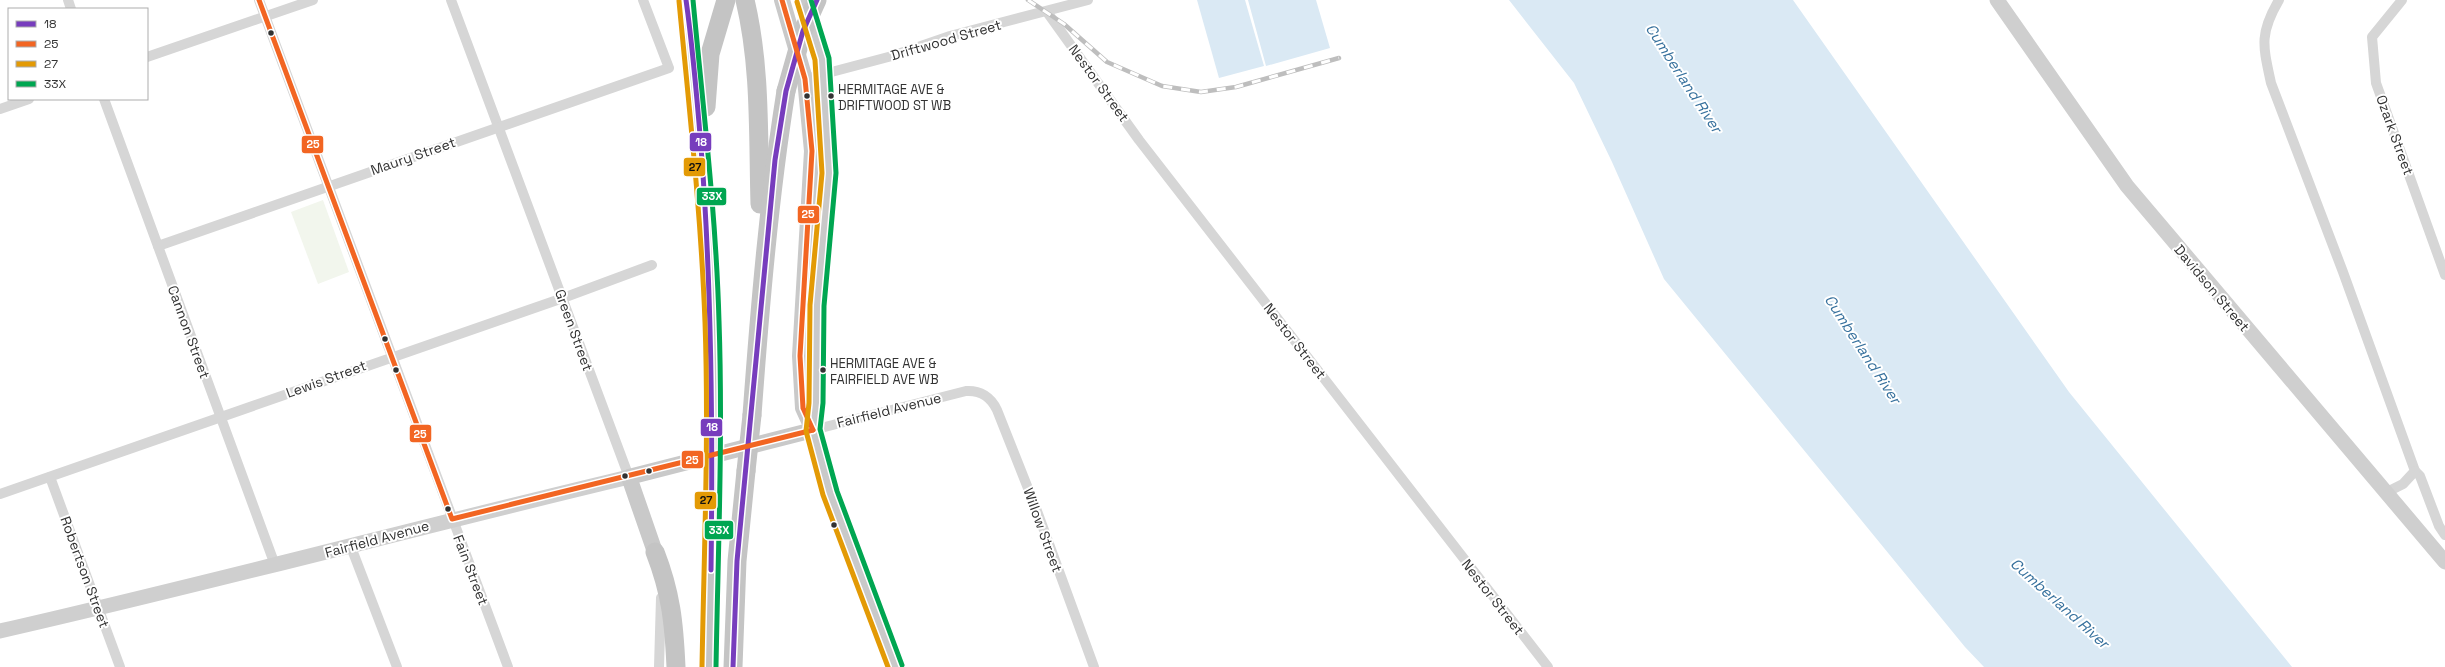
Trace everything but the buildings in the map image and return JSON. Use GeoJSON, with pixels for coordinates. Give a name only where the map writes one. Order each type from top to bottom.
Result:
{"type":"FeatureCollection","features":[{"type":"Feature","properties":{"kind":"highway"},"geometry":{"type":"LineString","coordinates":[[686,0],[704,187],[712,321],[713,483],[709,667]]}},
{"type":"Feature","properties":{"kind":"highway"},"geometry":{"type":"LineString","coordinates":[[746,0],[751,26],[758,99],[763,271]]}},
{"type":"Feature","properties":{"kind":"highway"},"geometry":{"type":"LineString","coordinates":[[733,667],[737,561],[752,415],[763,271],[775,160],[786,91],[803,31],[817,0]]}},
{"type":"Feature","properties":{"kind":"highway"},"geometry":{"type":"LineString","coordinates":[[704,187],[710,54],[725,2]]}},
{"type":"Feature","properties":{"kind":"highway"},"geometry":{"type":"LineString","coordinates":[[655,552],[668,585],[674,629],[676,667]]}},
{"type":"Feature","properties":{"kind":"main road"},"geometry":{"type":"LineString","coordinates":[[782,0],[805,79],[812,151],[800,356],[803,408],[813,430],[830,493],[895,667]]}},
{"type":"Feature","properties":{"kind":"main road"},"geometry":{"type":"LineString","coordinates":[[804,0],[822,59],[829,173],[817,306],[816,403],[813,430]]}},
{"type":"Feature","properties":{"kind":"main road","name":"Fairfield Avenue"},"geometry":{"type":"LineString","coordinates":[[629,477],[813,430]]}},
{"type":"Feature","properties":{"kind":"main road","name":"Green Street"},"geometry":{"type":"LineString","coordinates":[[629,477],[655,552]]}},
{"type":"Feature","properties":{"kind":"street","name":"Fain Street"},"geometry":{"type":"LineString","coordinates":[[259,0],[508,667]]}},
{"type":"Feature","properties":{"kind":"street"},"geometry":{"type":"LineString","coordinates":[[148,58],[313,0]]}},
{"type":"Feature","properties":{"kind":"street","name":"Green Street"},"geometry":{"type":"LineString","coordinates":[[451,0],[629,477]]}},
{"type":"Feature","properties":{"kind":"street","name":"Maury Street"},"geometry":{"type":"LineString","coordinates":[[158,246],[498,126],[669,68],[644,0]]}},
{"type":"Feature","properties":{"kind":"street","name":"Driftwood Street"},"geometry":{"type":"LineString","coordinates":[[805,79],[892,56],[950,36],[1047,12],[1088,0]]}},
{"type":"Feature","properties":{"kind":"street","name":"Davidson Street"},"geometry":{"type":"LineString","coordinates":[[1997,0],[2127,186],[2385,493],[2442,553]]}},
{"type":"Feature","properties":{"kind":"street"},"geometry":{"type":"LineString","coordinates":[[2279,0],[2267,21],[2264,42],[2264,54],[2271,83],[2343,272],[2415,471],[2420,476],[2445,535]]}},
{"type":"Feature","properties":{"kind":"street","name":"Ozark Street"},"geometry":{"type":"LineString","coordinates":[[2402,0],[2372,37],[2376,83],[2445,275]]}},
{"type":"Feature","properties":{"kind":"street","name":"Nestor Street"},"geometry":{"type":"LineString","coordinates":[[1047,12],[1139,140],[1548,667]]}},
{"type":"Feature","properties":{"kind":"street"},"geometry":{"type":"LineString","coordinates":[[0,109],[25,100]]}},
{"type":"Feature","properties":{"kind":"street","name":"Cannon Street"},"geometry":{"type":"LineString","coordinates":[[104,100],[275,565]]}},
{"type":"Feature","properties":{"kind":"street","name":"Lewis Street"},"geometry":{"type":"LineString","coordinates":[[0,494],[392,356],[563,298],[652,265]]}},
{"type":"Feature","properties":{"kind":"street","name":"Fairfield Avenue"},"geometry":{"type":"LineString","coordinates":[[813,430],[966,391],[976,392],[986,396]]}},
{"type":"Feature","properties":{"kind":"street","name":"Willow Street"},"geometry":{"type":"LineString","coordinates":[[986,396],[997,410],[1037,511],[1094,667]]}},
{"type":"Feature","properties":{"kind":"street"},"geometry":{"type":"LineString","coordinates":[[2385,493],[2403,484],[2415,471]]}},
{"type":"Feature","properties":{"kind":"street","name":"Robertson Street"},"geometry":{"type":"LineString","coordinates":[[50,477],[120,667]]}},
{"type":"Feature","properties":{"kind":"street","name":"Fairfield Avenue"},"geometry":{"type":"LineString","coordinates":[[0,631],[351,547],[452,519],[629,477]]}},
{"type":"Feature","properties":{"kind":"street"},"geometry":{"type":"LineString","coordinates":[[351,547],[397,667]]}},
{"type":"Feature","properties":{"kind":"street","name":"Green Street"},"geometry":{"type":"LineString","coordinates":[[655,552],[662,603],[659,667]]}},
{"type":"Feature","properties":{"kind":"shaded area"},"geometry":{"type":"Polygon","coordinates":[[[323,200],[349,272],[318,284],[291,212],[323,200]]]}},
{"type":"Feature","properties":{"kind":"water"},"geometry":{"type":"Polygon","coordinates":[[[1197,0],[1245,0],[1264,66],[1219,78],[1197,0]]]}},
{"type":"Feature","properties":{"kind":"water"},"geometry":{"type":"Polygon","coordinates":[[[1248,0],[1316,0],[1330,48],[1266,66],[1248,0]]]}},
{"type":"Feature","properties":{"kind":"water","name":"Cumberland River"},"geometry":{"type":"Polygon","coordinates":[[[1509,0],[1793,0],[2069,392],[2292,667],[1984,667],[1965,647],[1664,279],[1612,162],[1574,83],[1509,0]]]}},
{"type":"Feature","properties":{"kind":"railway"},"geometry":{"type":"LineString","coordinates":[[1028,0],[1064,24],[1107,62],[1162,86],[1201,92],[1236,87],[1339,58]]}},
{"type":"Feature","properties":{"kind":"transit line","name":"25"},"geometry":{"type":"LineString","coordinates":[[259,0],[452,519],[813,430]]}},
{"type":"Feature","properties":{"kind":"transit line","name":"18"},"geometry":{"type":"LineString","coordinates":[[686,0],[698,110],[705,200],[710,306],[712,411],[711,570]]}},
{"type":"Feature","properties":{"kind":"transit line","name":"33X"},"geometry":{"type":"LineString","coordinates":[[693,0],[712,201],[719,321],[720,451],[716,667]]}},
{"type":"Feature","properties":{"kind":"transit line","name":"25"},"geometry":{"type":"LineString","coordinates":[[782,0],[805,79],[812,151],[800,356],[803,408],[813,430]]}},
{"type":"Feature","properties":{"kind":"transit line","name":"33X"},"geometry":{"type":"LineString","coordinates":[[811,0],[829,58],[836,173],[824,306],[823,403],[820,429],[837,491],[902,665]]}},
{"type":"Feature","properties":{"kind":"transit line","name":"18"},"geometry":{"type":"LineString","coordinates":[[733,667],[737,561],[775,160],[786,91],[803,31],[817,0]]}},
{"type":"Feature","properties":{"kind":"transit line","name":"27"},"geometry":{"type":"LineString","coordinates":[[679,1],[698,201],[705,322],[706,451],[702,667]]}},
{"type":"Feature","properties":{"kind":"transit line","name":"27"},"geometry":{"type":"LineString","coordinates":[[797,2],[815,60],[822,173],[810,305],[809,403],[806,431],[823,495],[888,667]]}},
{"type":"Feature","properties":{"kind":"place","name":"HERMITAGE AVE & DRIFTWOOD ST WB"},"geometry":{"type":"Point","coordinates":[831,96]}},
{"type":"Feature","properties":{"kind":"place","name":"HERMITAGE AVE & FAIRFIELD AVE WB"},"geometry":{"type":"Point","coordinates":[823,370]}}]}
